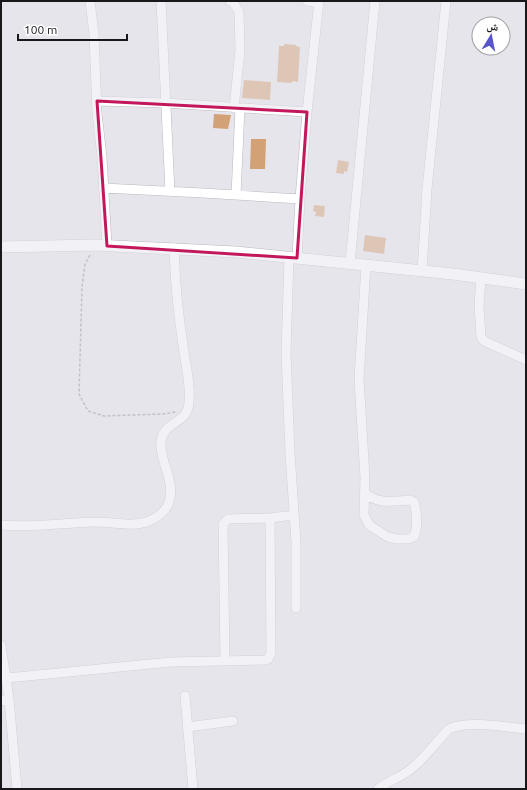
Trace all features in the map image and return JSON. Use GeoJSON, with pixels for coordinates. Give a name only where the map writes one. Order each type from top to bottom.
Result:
{"type":"FeatureCollection","features":[{"type":"Feature","properties":{"kind":"main road"},"geometry":{"type":"LineString","coordinates":[[1,247],[107,246],[236,252],[350,263],[526,284]]}},
{"type":"Feature","properties":{"kind":"street"},"geometry":{"type":"LineString","coordinates":[[90,1],[94,34],[107,246]]}},
{"type":"Feature","properties":{"kind":"street"},"geometry":{"type":"LineString","coordinates":[[161,1],[170,192]]}},
{"type":"Feature","properties":{"kind":"street"},"geometry":{"type":"LineString","coordinates":[[234,1],[239,12],[240,50],[237,108],[236,195]]}},
{"type":"Feature","properties":{"kind":"street"},"geometry":{"type":"LineString","coordinates":[[296,608],[296,542],[286,353],[293,258],[319,2],[306,1]]}},
{"type":"Feature","properties":{"kind":"street"},"geometry":{"type":"LineString","coordinates":[[350,263],[375,1]]}},
{"type":"Feature","properties":{"kind":"street"},"geometry":{"type":"LineString","coordinates":[[422,271],[427,189],[446,1]]}},
{"type":"Feature","properties":{"kind":"street"},"geometry":{"type":"LineString","coordinates":[[97,101],[165,103],[307,112]]}},
{"type":"Feature","properties":{"kind":"street"},"geometry":{"type":"LineString","coordinates":[[103,188],[300,199]]}},
{"type":"Feature","properties":{"kind":"street"},"geometry":{"type":"LineString","coordinates":[[1,525],[50,525],[94,522],[137,523],[148,521],[158,516],[166,509],[170,498],[170,489],[161,449],[161,440],[170,425],[181,420],[186,415],[189,402],[189,386],[178,311],[174,248]]}},
{"type":"Feature","properties":{"kind":"street"},"geometry":{"type":"LineString","coordinates":[[365,493],[376,500],[381,501],[410,500],[414,502],[416,518],[414,537],[408,539],[388,537],[369,525],[364,514],[365,478],[359,379],[366,265]]}},
{"type":"Feature","properties":{"kind":"street"},"geometry":{"type":"LineString","coordinates":[[481,278],[479,306],[481,337],[484,341],[526,360]]}},
{"type":"Feature","properties":{"kind":"street"},"geometry":{"type":"LineString","coordinates":[[225,661],[223,524],[228,519],[294,516]]}},
{"type":"Feature","properties":{"kind":"street"},"geometry":{"type":"LineString","coordinates":[[7,678],[171,662],[266,660],[270,657],[271,653],[270,518]]}},
{"type":"Feature","properties":{"kind":"street"},"geometry":{"type":"LineString","coordinates":[[1,645],[7,678],[5,700],[17,789]]}},
{"type":"Feature","properties":{"kind":"street"},"geometry":{"type":"LineString","coordinates":[[185,696],[193,789]]}},
{"type":"Feature","properties":{"kind":"street"},"geometry":{"type":"LineString","coordinates":[[187,727],[233,720]]}},
{"type":"Feature","properties":{"kind":"street"},"geometry":{"type":"LineString","coordinates":[[378,789],[401,777],[413,768],[449,729],[456,726],[472,725],[526,729]]}},
{"type":"Feature","properties":{"kind":"path"},"geometry":{"type":"LineString","coordinates":[[94,246],[85,264],[82,287],[79,394],[88,410],[104,416],[163,414],[188,410]]}},
{"type":"Feature","properties":{"kind":"highlighted area"},"geometry":{"type":"Polygon","coordinates":[[[97,101],[307,112],[297,258],[107,246],[97,101]]]}},
{"type":"Feature","properties":{"kind":"building"},"geometry":{"type":"Polygon","coordinates":[[[284,44],[296,45],[300,47],[298,82],[277,82],[279,46],[284,46],[284,44]]]}},
{"type":"Feature","properties":{"kind":"building"},"geometry":{"type":"Polygon","coordinates":[[[244,80],[271,82],[270,100],[242,98],[244,80]]]}},
{"type":"Feature","properties":{"kind":"building"},"geometry":{"type":"Polygon","coordinates":[[[214,114],[231,115],[228,129],[213,128],[214,114]]]}},
{"type":"Feature","properties":{"kind":"building"},"geometry":{"type":"Polygon","coordinates":[[[251,139],[266,139],[265,169],[250,169],[251,139]]]}},
{"type":"Feature","properties":{"kind":"building"},"geometry":{"type":"Polygon","coordinates":[[[338,160],[349,162],[347,172],[344,171],[344,174],[336,173],[338,160]]]}},
{"type":"Feature","properties":{"kind":"building"},"geometry":{"type":"Polygon","coordinates":[[[314,205],[325,206],[324,217],[315,216],[316,212],[313,211],[314,205]]]}},
{"type":"Feature","properties":{"kind":"building"},"geometry":{"type":"Polygon","coordinates":[[[365,235],[386,238],[384,254],[363,251],[365,235]]]}}]}
